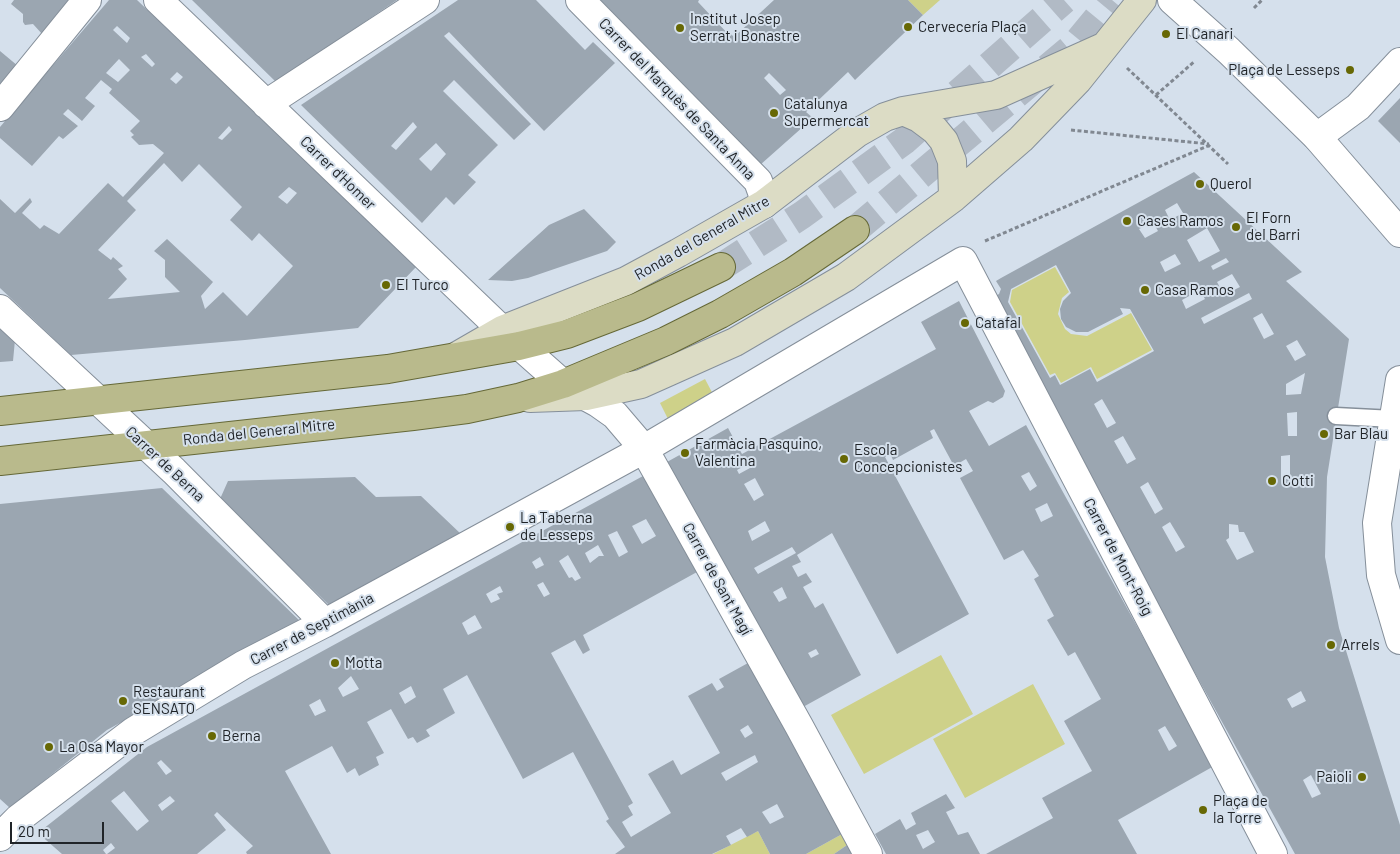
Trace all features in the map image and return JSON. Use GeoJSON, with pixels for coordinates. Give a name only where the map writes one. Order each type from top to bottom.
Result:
{"type":"FeatureCollection","features":[{"type":"Feature","properties":{"kind":"main road","name":"Ronda del General Mitre"},"geometry":{"type":"LineString","coordinates":[[518,398],[586,396],[641,384],[735,342],[846,277],[953,198],[1021,140],[1078,80],[1142,0]]}},
{"type":"Feature","properties":{"kind":"main road","name":"Ronda del General Mitre"},"geometry":{"type":"LineString","coordinates":[[0,411],[388,369],[457,356],[510,338],[626,281],[764,204],[857,133],[885,117],[903,111],[996,95],[1104,46]]}},
{"type":"Feature","properties":{"kind":"main road"},"geometry":{"type":"LineString","coordinates":[[903,111],[934,130],[944,141],[952,160],[953,198]]}},
{"type":"Feature","properties":{"kind":"main road","name":"Ronda del General Mitre"},"geometry":{"type":"LineString","coordinates":[[0,460],[467,409],[518,398],[563,384],[666,341],[720,314],[794,272],[855,230]]}},
{"type":"Feature","properties":{"kind":"main road","name":"Ronda del General Mitre"},"geometry":{"type":"LineString","coordinates":[[510,338],[567,334],[638,307],[721,267]]}},
{"type":"Feature","properties":{"kind":"street"},"geometry":{"type":"LineString","coordinates":[[0,107],[88,0]]}},
{"type":"Feature","properties":{"kind":"street","name":"Carrer d'Homer"},"geometry":{"type":"LineString","coordinates":[[158,0],[510,338]]}},
{"type":"Feature","properties":{"kind":"street"},"geometry":{"type":"LineString","coordinates":[[266,104],[425,0]]}},
{"type":"Feature","properties":{"kind":"street","name":"Carrer del Marquès de Santa Anna"},"geometry":{"type":"LineString","coordinates":[[580,0],[758,181],[764,204]]}},
{"type":"Feature","properties":{"kind":"street"},"geometry":{"type":"LineString","coordinates":[[1172,0],[1229,51],[1318,137],[1400,233]]}},
{"type":"Feature","properties":{"kind":"street"},"geometry":{"type":"LineString","coordinates":[[1318,137],[1358,107],[1400,62]]}},
{"type":"Feature","properties":{"kind":"street"},"geometry":{"type":"LineString","coordinates":[[644,449],[970,253]]}},
{"type":"Feature","properties":{"kind":"street","name":"Carrer de Mont-Roig"},"geometry":{"type":"LineString","coordinates":[[970,253],[1273,854]]}},
{"type":"Feature","properties":{"kind":"street","name":"Carrer de Berna"},"geometry":{"type":"LineString","coordinates":[[0,309],[144,445],[174,470],[324,624]]}},
{"type":"Feature","properties":{"kind":"street","name":"Carrer de Sant Magí"},"geometry":{"type":"LineString","coordinates":[[510,338],[563,384],[615,415],[644,449],[799,726],[868,854]]}},
{"type":"Feature","properties":{"kind":"street"},"geometry":{"type":"LineString","coordinates":[[1400,380],[1377,523],[1381,575],[1400,640]]}},
{"type":"Feature","properties":{"kind":"street","name":"Carrer de Septimània"},"geometry":{"type":"LineString","coordinates":[[0,837],[18,819],[134,731],[243,665],[324,624],[644,449]]}},
{"type":"Feature","properties":{"kind":"lane"},"geometry":{"type":"LineString","coordinates":[[1336,416],[1394,419]]}},
{"type":"Feature","properties":{"kind":"path"},"geometry":{"type":"LineString","coordinates":[[1254,8],[1262,0]]}},
{"type":"Feature","properties":{"kind":"path"},"geometry":{"type":"LineString","coordinates":[[1156,95],[1196,60]]}},
{"type":"Feature","properties":{"kind":"path"},"geometry":{"type":"LineString","coordinates":[[1133,74],[1210,144],[1228,164]]}},
{"type":"Feature","properties":{"kind":"path"},"geometry":{"type":"LineString","coordinates":[[1067,130],[1210,144]]}},
{"type":"Feature","properties":{"kind":"path"},"geometry":{"type":"LineString","coordinates":[[970,253],[1210,144]]}},
{"type":"Feature","properties":{"kind":"green space"},"geometry":{"type":"Polygon","coordinates":[[[908,0],[940,0],[923,15],[908,0]]]}},
{"type":"Feature","properties":{"kind":"green space"},"geometry":{"type":"Polygon","coordinates":[[[1055,267],[1069,292],[1062,298],[1058,314],[1065,329],[1071,334],[1087,336],[1131,313],[1152,350],[1097,379],[1091,367],[1061,383],[1055,373],[1050,375],[1010,302],[1012,290],[1055,267]]]}},
{"type":"Feature","properties":{"kind":"green space"},"geometry":{"type":"Polygon","coordinates":[[[705,379],[715,398],[670,423],[660,403],[705,379]]]}},
{"type":"Feature","properties":{"kind":"green space"},"geometry":{"type":"Polygon","coordinates":[[[941,655],[973,714],[864,774],[831,715],[941,655]]]}},
{"type":"Feature","properties":{"kind":"green space"},"geometry":{"type":"Polygon","coordinates":[[[1033,684],[1065,744],[965,798],[933,739],[1033,684]]]}},
{"type":"Feature","properties":{"kind":"green space"},"geometry":{"type":"Polygon","coordinates":[[[758,831],[770,854],[713,854],[758,831]]]}},
{"type":"Feature","properties":{"kind":"green space"},"geometry":{"type":"Polygon","coordinates":[[[844,833],[850,843],[834,854],[806,854],[844,833]]]}},
{"type":"Feature","properties":{"kind":"building"},"geometry":{"type":"Polygon","coordinates":[[[14,0],[73,0],[43,35],[33,24],[25,25],[23,14],[11,4],[14,0]]]}},
{"type":"Feature","properties":{"kind":"building"},"geometry":{"type":"Polygon","coordinates":[[[109,0],[137,0],[416,267],[358,328],[71,355],[0,288],[0,199],[15,213],[30,198],[32,202],[22,213],[40,229],[44,225],[59,234],[108,183],[123,197],[164,153],[153,144],[139,145],[131,137],[134,135],[130,131],[140,121],[109,93],[112,89],[101,80],[85,98],[95,106],[82,121],[68,109],[63,114],[78,126],[63,139],[59,136],[32,166],[0,138],[0,127],[109,0]],[[117,26],[113,30],[127,43],[130,38],[117,26]],[[146,54],[141,57],[152,67],[155,64],[146,54]],[[119,59],[106,73],[118,82],[130,70],[119,59]],[[177,72],[170,79],[176,84],[183,77],[177,72]],[[229,126],[218,138],[222,140],[232,130],[229,126]],[[164,163],[127,201],[136,210],[98,250],[111,260],[113,257],[123,266],[118,269],[127,279],[108,299],[180,292],[165,277],[165,260],[154,251],[167,239],[213,282],[201,296],[205,309],[223,292],[247,316],[293,266],[259,233],[252,241],[230,220],[242,207],[199,164],[182,182],[164,163]],[[289,187],[278,197],[287,204],[297,193],[289,187]]]}},
{"type":"Feature","properties":{"kind":"building"},"geometry":{"type":"Polygon","coordinates":[[[192,0],[397,0],[276,82],[192,0]]]}},
{"type":"Feature","properties":{"kind":"building"},"geometry":{"type":"Polygon","coordinates":[[[458,0],[536,0],[585,50],[593,42],[615,63],[544,131],[449,32],[444,36],[531,124],[514,140],[454,80],[443,91],[498,145],[468,175],[476,182],[454,205],[446,197],[422,223],[301,105],[458,0]],[[413,122],[391,146],[396,150],[417,127],[413,122]],[[436,143],[419,159],[431,171],[446,154],[436,143]]]}},
{"type":"Feature","properties":{"kind":"building"},"geometry":{"type":"Polygon","coordinates":[[[598,0],[699,0],[698,2],[730,36],[731,34],[734,37],[774,0],[908,0],[923,15],[855,80],[848,72],[806,112],[813,118],[760,165],[598,0]],[[769,73],[764,78],[780,95],[786,90],[769,73]]]}},
{"type":"Feature","properties":{"kind":"building"},"geometry":{"type":"Polygon","coordinates":[[[0,51],[18,66],[0,86],[0,51]]]}},
{"type":"Feature","properties":{"kind":"building"},"geometry":{"type":"Polygon","coordinates":[[[1400,98],[1400,143],[1378,121],[1400,98]]]}},
{"type":"Feature","properties":{"kind":"building"},"geometry":{"type":"Polygon","coordinates":[[[1194,172],[1302,272],[1286,281],[1349,339],[1327,477],[1325,557],[1339,628],[1400,825],[1400,854],[1295,854],[989,300],[999,294],[1001,289],[996,281],[1194,172]],[[1177,203],[1165,210],[1170,220],[1183,213],[1177,203]],[[1153,222],[1139,229],[1145,238],[1158,231],[1153,222]],[[1207,228],[1187,240],[1199,262],[1220,251],[1207,228]],[[1175,254],[1160,262],[1165,272],[1181,264],[1175,254]],[[1226,258],[1211,266],[1213,270],[1229,262],[1226,258]],[[1056,265],[1011,289],[1008,302],[1050,378],[1055,375],[1060,385],[1090,369],[1097,382],[1154,351],[1130,309],[1120,308],[1123,314],[1088,332],[1076,332],[1066,327],[1061,319],[1060,309],[1063,301],[1071,293],[1056,265]],[[1232,274],[1217,282],[1224,295],[1240,287],[1232,274]],[[1200,290],[1182,300],[1186,309],[1205,299],[1200,290]],[[1249,293],[1201,318],[1204,324],[1252,299],[1249,293]],[[1262,313],[1253,318],[1264,339],[1274,334],[1262,313]],[[1297,340],[1286,346],[1295,361],[1306,355],[1297,340]],[[1305,373],[1286,384],[1286,395],[1301,394],[1305,373]],[[1102,399],[1094,404],[1107,428],[1116,423],[1102,399]],[[1297,412],[1287,413],[1288,436],[1297,436],[1297,412]],[[1123,436],[1114,441],[1127,464],[1136,459],[1123,436]],[[1290,455],[1281,456],[1281,479],[1290,479],[1290,455]],[[1148,482],[1140,487],[1155,514],[1163,509],[1148,482]],[[1170,522],[1162,527],[1176,552],[1185,547],[1170,522]],[[1229,524],[1229,538],[1226,540],[1237,560],[1254,552],[1244,532],[1239,532],[1238,525],[1229,524]],[[1301,691],[1287,699],[1292,708],[1306,701],[1301,691]],[[1311,775],[1303,780],[1312,798],[1321,794],[1311,775]]]}},
{"type":"Feature","properties":{"kind":"building"},"geometry":{"type":"Polygon","coordinates":[[[584,209],[616,242],[607,251],[528,278],[512,281],[488,280],[549,225],[584,209]]]}},
{"type":"Feature","properties":{"kind":"building"},"geometry":{"type":"Polygon","coordinates":[[[959,301],[1005,391],[1003,397],[993,403],[988,401],[969,411],[989,446],[1026,425],[1214,766],[1118,820],[1137,854],[986,854],[1053,818],[1042,798],[1092,771],[1064,721],[1101,699],[1075,652],[1068,656],[1047,620],[1054,616],[1034,579],[1039,576],[1023,550],[1004,560],[960,478],[973,471],[966,459],[954,466],[934,429],[930,431],[933,438],[893,460],[890,453],[885,457],[969,614],[897,654],[832,533],[797,555],[801,562],[792,566],[798,577],[806,573],[812,582],[803,587],[815,608],[823,603],[861,675],[803,707],[667,462],[728,428],[742,454],[936,349],[921,322],[959,301]],[[748,464],[737,470],[739,474],[750,468],[748,464]],[[1029,472],[1021,476],[1030,491],[1037,486],[1029,472]],[[755,478],[744,484],[754,501],[764,495],[755,478]],[[1047,503],[1035,509],[1041,522],[1053,516],[1047,503]],[[765,521],[748,531],[752,541],[770,531],[765,521]],[[792,547],[754,568],[758,574],[796,553],[792,547]],[[782,587],[773,592],[779,602],[787,598],[782,587]],[[816,649],[808,653],[811,658],[819,654],[816,649]],[[1165,726],[1158,730],[1169,751],[1177,746],[1165,726]]]}},
{"type":"Feature","properties":{"kind":"building"},"geometry":{"type":"Polygon","coordinates":[[[0,326],[15,340],[13,361],[0,362],[0,326]]]}},
{"type":"Feature","properties":{"kind":"building"},"geometry":{"type":"Polygon","coordinates":[[[643,476],[697,572],[583,635],[590,650],[583,654],[575,640],[551,653],[633,803],[628,806],[633,815],[622,822],[631,837],[671,813],[648,774],[673,760],[681,775],[720,753],[688,696],[712,683],[717,691],[724,687],[719,679],[748,663],[844,833],[806,854],[770,854],[758,831],[747,837],[741,828],[726,836],[731,845],[712,854],[615,854],[625,847],[606,821],[609,819],[573,752],[523,779],[467,675],[443,689],[455,713],[426,730],[430,736],[417,743],[413,737],[408,739],[391,709],[367,722],[384,753],[376,757],[379,765],[359,776],[355,768],[347,773],[332,746],[285,771],[331,854],[247,854],[246,852],[253,846],[217,812],[214,815],[226,830],[197,854],[107,854],[115,848],[111,843],[103,850],[106,854],[62,854],[38,833],[147,747],[643,476]],[[646,519],[632,526],[642,544],[656,536],[646,519]],[[617,531],[608,535],[619,557],[628,552],[617,531]],[[598,545],[585,553],[590,563],[599,556],[604,556],[598,545]],[[568,555],[559,561],[569,578],[572,577],[575,581],[581,578],[568,555]],[[540,557],[532,562],[536,569],[544,565],[540,557]],[[543,582],[537,585],[544,597],[550,594],[543,582]],[[500,586],[486,594],[491,603],[500,599],[497,594],[503,592],[500,586]],[[475,615],[462,623],[468,635],[482,628],[475,615]],[[351,676],[338,688],[343,697],[359,689],[351,676]],[[411,686],[399,693],[405,704],[416,697],[411,686]],[[320,699],[309,705],[315,716],[326,711],[320,699]],[[748,725],[740,730],[745,738],[753,733],[748,725]],[[755,755],[721,773],[726,781],[758,762],[755,755]],[[161,760],[157,763],[166,775],[172,771],[161,760]],[[124,791],[111,801],[137,831],[149,821],[124,791]],[[170,796],[158,805],[162,811],[175,801],[170,796]],[[777,804],[762,812],[770,824],[784,817],[777,804]]]}},
{"type":"Feature","properties":{"kind":"building"},"geometry":{"type":"Polygon","coordinates":[[[355,477],[376,497],[421,496],[462,535],[331,607],[220,499],[228,481],[355,477]]]}},
{"type":"Feature","properties":{"kind":"building"},"geometry":{"type":"Polygon","coordinates":[[[162,488],[302,623],[107,730],[10,808],[0,799],[0,504],[162,488]]]}},
{"type":"Feature","properties":{"kind":"building"},"geometry":{"type":"Polygon","coordinates":[[[946,794],[955,808],[946,812],[958,835],[968,832],[980,854],[886,854],[875,834],[900,819],[906,830],[916,824],[911,813],[946,794]],[[928,830],[916,835],[923,849],[935,842],[928,830]]]}},
{"type":"Feature","properties":{"kind":"building"},"geometry":{"type":"Polygon","coordinates":[[[850,843],[856,854],[834,854],[850,843]]]}},
{"type":"Feature","properties":{"kind":"tunnel"},"geometry":{"type":"LineString","coordinates":[[721,267],[802,215],[904,141],[1064,0]]}},
{"type":"Feature","properties":{"kind":"tunnel"},"geometry":{"type":"LineString","coordinates":[[855,230],[1075,45],[1112,0]]}},
{"type":"Feature","properties":{"kind":"place","name":"Cervecería Plaça"},"geometry":{"type":"Point","coordinates":[908,27]}},
{"type":"Feature","properties":{"kind":"place","name":"Institut Josep Serrat i Bonastre"},"geometry":{"type":"Point","coordinates":[680,28]}},
{"type":"Feature","properties":{"kind":"place","name":"El Canari"},"geometry":{"type":"Point","coordinates":[1166,34]}},
{"type":"Feature","properties":{"kind":"place","name":"Plaça de Lesseps"},"geometry":{"type":"Point","coordinates":[1350,70]}},
{"type":"Feature","properties":{"kind":"place","name":"Catalunya Supermercat"},"geometry":{"type":"Point","coordinates":[774,113]}},
{"type":"Feature","properties":{"kind":"place","name":"Querol"},"geometry":{"type":"Point","coordinates":[1200,184]}},
{"type":"Feature","properties":{"kind":"place","name":"Cases Ramos"},"geometry":{"type":"Point","coordinates":[1127,221]}},
{"type":"Feature","properties":{"kind":"place","name":"El Forn del Barri"},"geometry":{"type":"Point","coordinates":[1236,227]}},
{"type":"Feature","properties":{"kind":"place","name":"El Turco"},"geometry":{"type":"Point","coordinates":[386,285]}},
{"type":"Feature","properties":{"kind":"place","name":"Casa Ramos"},"geometry":{"type":"Point","coordinates":[1145,290]}},
{"type":"Feature","properties":{"kind":"place","name":"Catafal"},"geometry":{"type":"Point","coordinates":[965,323]}},
{"type":"Feature","properties":{"kind":"place","name":"Bar Blau"},"geometry":{"type":"Point","coordinates":[1324,434]}},
{"type":"Feature","properties":{"kind":"place","name":"Farmàcia Pasquino, Valentina"},"geometry":{"type":"Point","coordinates":[685,453]}},
{"type":"Feature","properties":{"kind":"place","name":"Escola Concepcionistes"},"geometry":{"type":"Point","coordinates":[844,459]}},
{"type":"Feature","properties":{"kind":"place","name":"Cotti"},"geometry":{"type":"Point","coordinates":[1272,481]}},
{"type":"Feature","properties":{"kind":"place","name":"La Taberna de Lesseps"},"geometry":{"type":"Point","coordinates":[510,527]}},
{"type":"Feature","properties":{"kind":"place","name":"Arrels"},"geometry":{"type":"Point","coordinates":[1331,645]}},
{"type":"Feature","properties":{"kind":"place","name":"Motta"},"geometry":{"type":"Point","coordinates":[335,663]}},
{"type":"Feature","properties":{"kind":"place","name":"Restaurant SENSATO"},"geometry":{"type":"Point","coordinates":[123,701]}},
{"type":"Feature","properties":{"kind":"place","name":"Berna"},"geometry":{"type":"Point","coordinates":[212,736]}},
{"type":"Feature","properties":{"kind":"place","name":"La Osa Mayor"},"geometry":{"type":"Point","coordinates":[49,747]}},
{"type":"Feature","properties":{"kind":"place","name":"Paioli"},"geometry":{"type":"Point","coordinates":[1362,777]}},
{"type":"Feature","properties":{"kind":"place","name":"Plaça de la Torre"},"geometry":{"type":"Point","coordinates":[1203,810]}}]}
